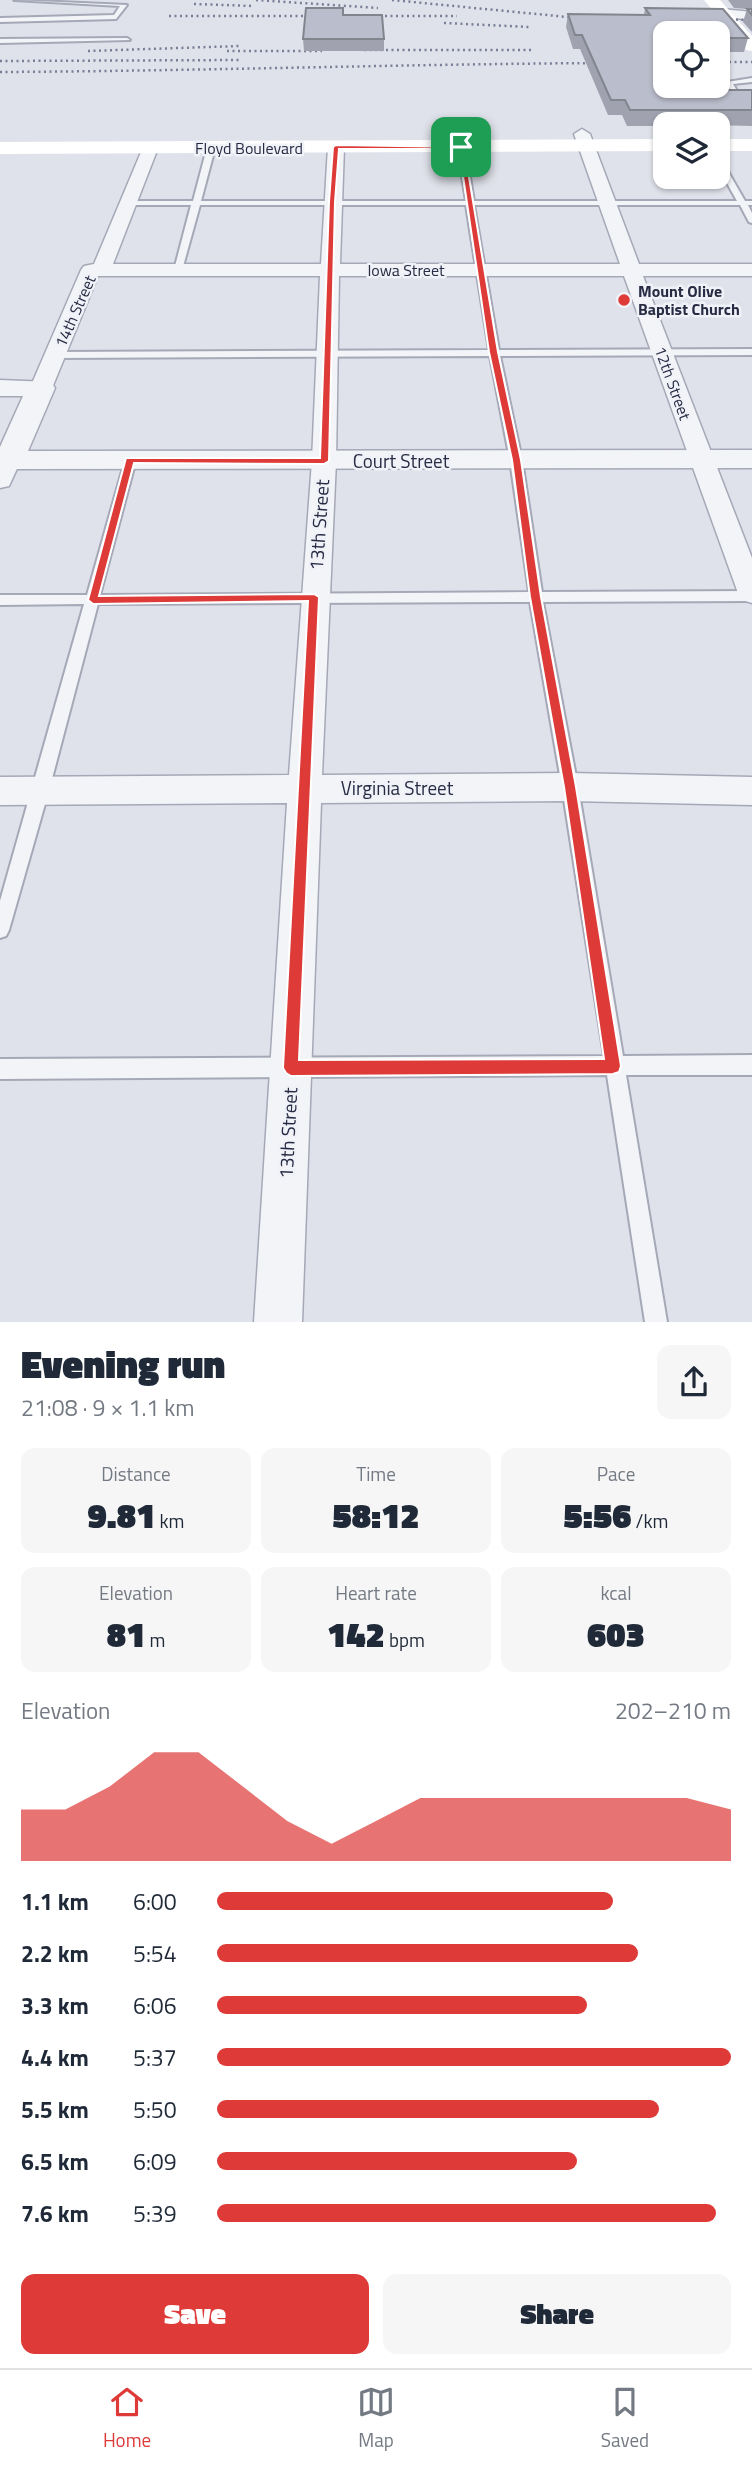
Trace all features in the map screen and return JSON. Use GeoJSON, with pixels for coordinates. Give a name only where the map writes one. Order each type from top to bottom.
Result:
{"type":"FeatureCollection","features":[{"type":"Feature","properties":{"kind":"main road"},"geometry":{"type":"LineString","coordinates":[[717,6],[752,46]]}},
{"type":"Feature","properties":{"kind":"main road","name":"Floyd Boulevard"},"geometry":{"type":"LineString","coordinates":[[0,148],[461,147],[584,140],[653,144]]}},
{"type":"Feature","properties":{"kind":"main road"},"geometry":{"type":"LineString","coordinates":[[730,145],[752,145]]}},
{"type":"Feature","properties":{"kind":"street"},"geometry":{"type":"LineString","coordinates":[[717,6],[752,16]]}},
{"type":"Feature","properties":{"kind":"street","name":"12th Street"},"geometry":{"type":"LineString","coordinates":[[584,140],[699,459],[752,594]]}},
{"type":"Feature","properties":{"kind":"street","name":"13th Street"},"geometry":{"type":"LineString","coordinates":[[278,1321],[314,597],[324,461],[336,147]]}},
{"type":"Feature","properties":{"kind":"street","name":"14th Street"},"geometry":{"type":"LineString","coordinates":[[3,467],[41,388],[91,270],[101,270],[150,148]]}},
{"type":"Feature","properties":{"kind":"street","name":"Iowa Street"},"geometry":{"type":"LineString","coordinates":[[101,270],[752,270]]}},
{"type":"Feature","properties":{"kind":"street"},"geometry":{"type":"LineString","coordinates":[[0,388],[41,388]]}},
{"type":"Feature","properties":{"kind":"street","name":"Court Street"},"geometry":{"type":"LineString","coordinates":[[3,467],[130,460],[752,459]]}},
{"type":"Feature","properties":{"kind":"street","name":"Virginia Street"},"geometry":{"type":"LineString","coordinates":[[0,791],[570,787],[752,790]]}},
{"type":"Feature","properties":{"kind":"lane"},"geometry":{"type":"LineString","coordinates":[[0,20],[116,17],[124,5],[18,0]]}},
{"type":"Feature","properties":{"kind":"lane"},"geometry":{"type":"LineString","coordinates":[[0,41],[127,40]]}},
{"type":"Feature","properties":{"kind":"lane"},"geometry":{"type":"LineString","coordinates":[[740,101],[729,85],[730,82],[752,80]]}},
{"type":"Feature","properties":{"kind":"lane"},"geometry":{"type":"LineString","coordinates":[[461,147],[494,352],[516,460],[536,597],[570,787],[656,1321]]}},
{"type":"Feature","properties":{"kind":"lane"},"geometry":{"type":"LineString","coordinates":[[178,270],[211,148]]}},
{"type":"Feature","properties":{"kind":"lane"},"geometry":{"type":"LineString","coordinates":[[730,182],[752,220]]}},
{"type":"Feature","properties":{"kind":"lane"},"geometry":{"type":"LineString","coordinates":[[127,203],[752,203]]}},
{"type":"Feature","properties":{"kind":"lane"},"geometry":{"type":"LineString","coordinates":[[55,355],[752,352]]}},
{"type":"Feature","properties":{"kind":"lane"},"geometry":{"type":"LineString","coordinates":[[0,930],[41,790],[130,460]]}},
{"type":"Feature","properties":{"kind":"lane"},"geometry":{"type":"LineString","coordinates":[[0,600],[752,594]]}},
{"type":"Feature","properties":{"kind":"lane"},"geometry":{"type":"LineString","coordinates":[[0,1069],[752,1065]]}},
{"type":"Feature","properties":{"kind":"building"},"geometry":{"type":"Polygon","coordinates":[[[306,8],[343,8],[343,15],[382,15],[384,39],[303,39],[306,8]]]}},
{"type":"Feature","properties":{"kind":"building"},"geometry":{"type":"Polygon","coordinates":[[[645,8],[723,9],[748,38],[730,38],[730,21],[653,21],[653,98],[730,98],[730,90],[752,90],[752,110],[630,110],[625,100],[611,100],[582,35],[575,35],[568,14],[650,15],[645,8]]]}},
{"type":"Feature","properties":{"kind":"railway"},"geometry":{"type":"LineString","coordinates":[[256,0],[378,8]]}},
{"type":"Feature","properties":{"kind":"railway"},"geometry":{"type":"LineString","coordinates":[[392,0],[588,19]]}},
{"type":"Feature","properties":{"kind":"railway"},"geometry":{"type":"LineString","coordinates":[[194,4],[254,6]]}},
{"type":"Feature","properties":{"kind":"railway"},"geometry":{"type":"LineString","coordinates":[[169,16],[324,16]]}},
{"type":"Feature","properties":{"kind":"railway"},"geometry":{"type":"LineString","coordinates":[[363,16],[457,16]]}},
{"type":"Feature","properties":{"kind":"railway"},"geometry":{"type":"LineString","coordinates":[[714,19],[752,20]]}},
{"type":"Feature","properties":{"kind":"railway"},"geometry":{"type":"LineString","coordinates":[[444,23],[529,27]]}},
{"type":"Feature","properties":{"kind":"railway"},"geometry":{"type":"LineString","coordinates":[[88,51],[239,46]]}},
{"type":"Feature","properties":{"kind":"railway"},"geometry":{"type":"LineString","coordinates":[[364,50],[531,50]]}},
{"type":"Feature","properties":{"kind":"railway"},"geometry":{"type":"LineString","coordinates":[[227,51],[322,51]]}},
{"type":"Feature","properties":{"kind":"railway"},"geometry":{"type":"LineString","coordinates":[[0,61],[242,60]]}},
{"type":"Feature","properties":{"kind":"railway"},"geometry":{"type":"LineString","coordinates":[[730,62],[752,62]]}},
{"type":"Feature","properties":{"kind":"railway"},"geometry":{"type":"LineString","coordinates":[[0,72],[606,63]]}},
{"type":"Feature","properties":{"kind":"place","name":"Mount Olive Baptist Church"},"geometry":{"type":"Point","coordinates":[624,300]}},
{"type":"Feature","properties":{"kind":"route"},"geometry":{"type":"LineString","coordinates":[[336,147],[461,147],[494,352],[516,460],[613,1066],[291,1068],[314,597],[93,600],[130,460],[324,461],[336,147]]}}]}
